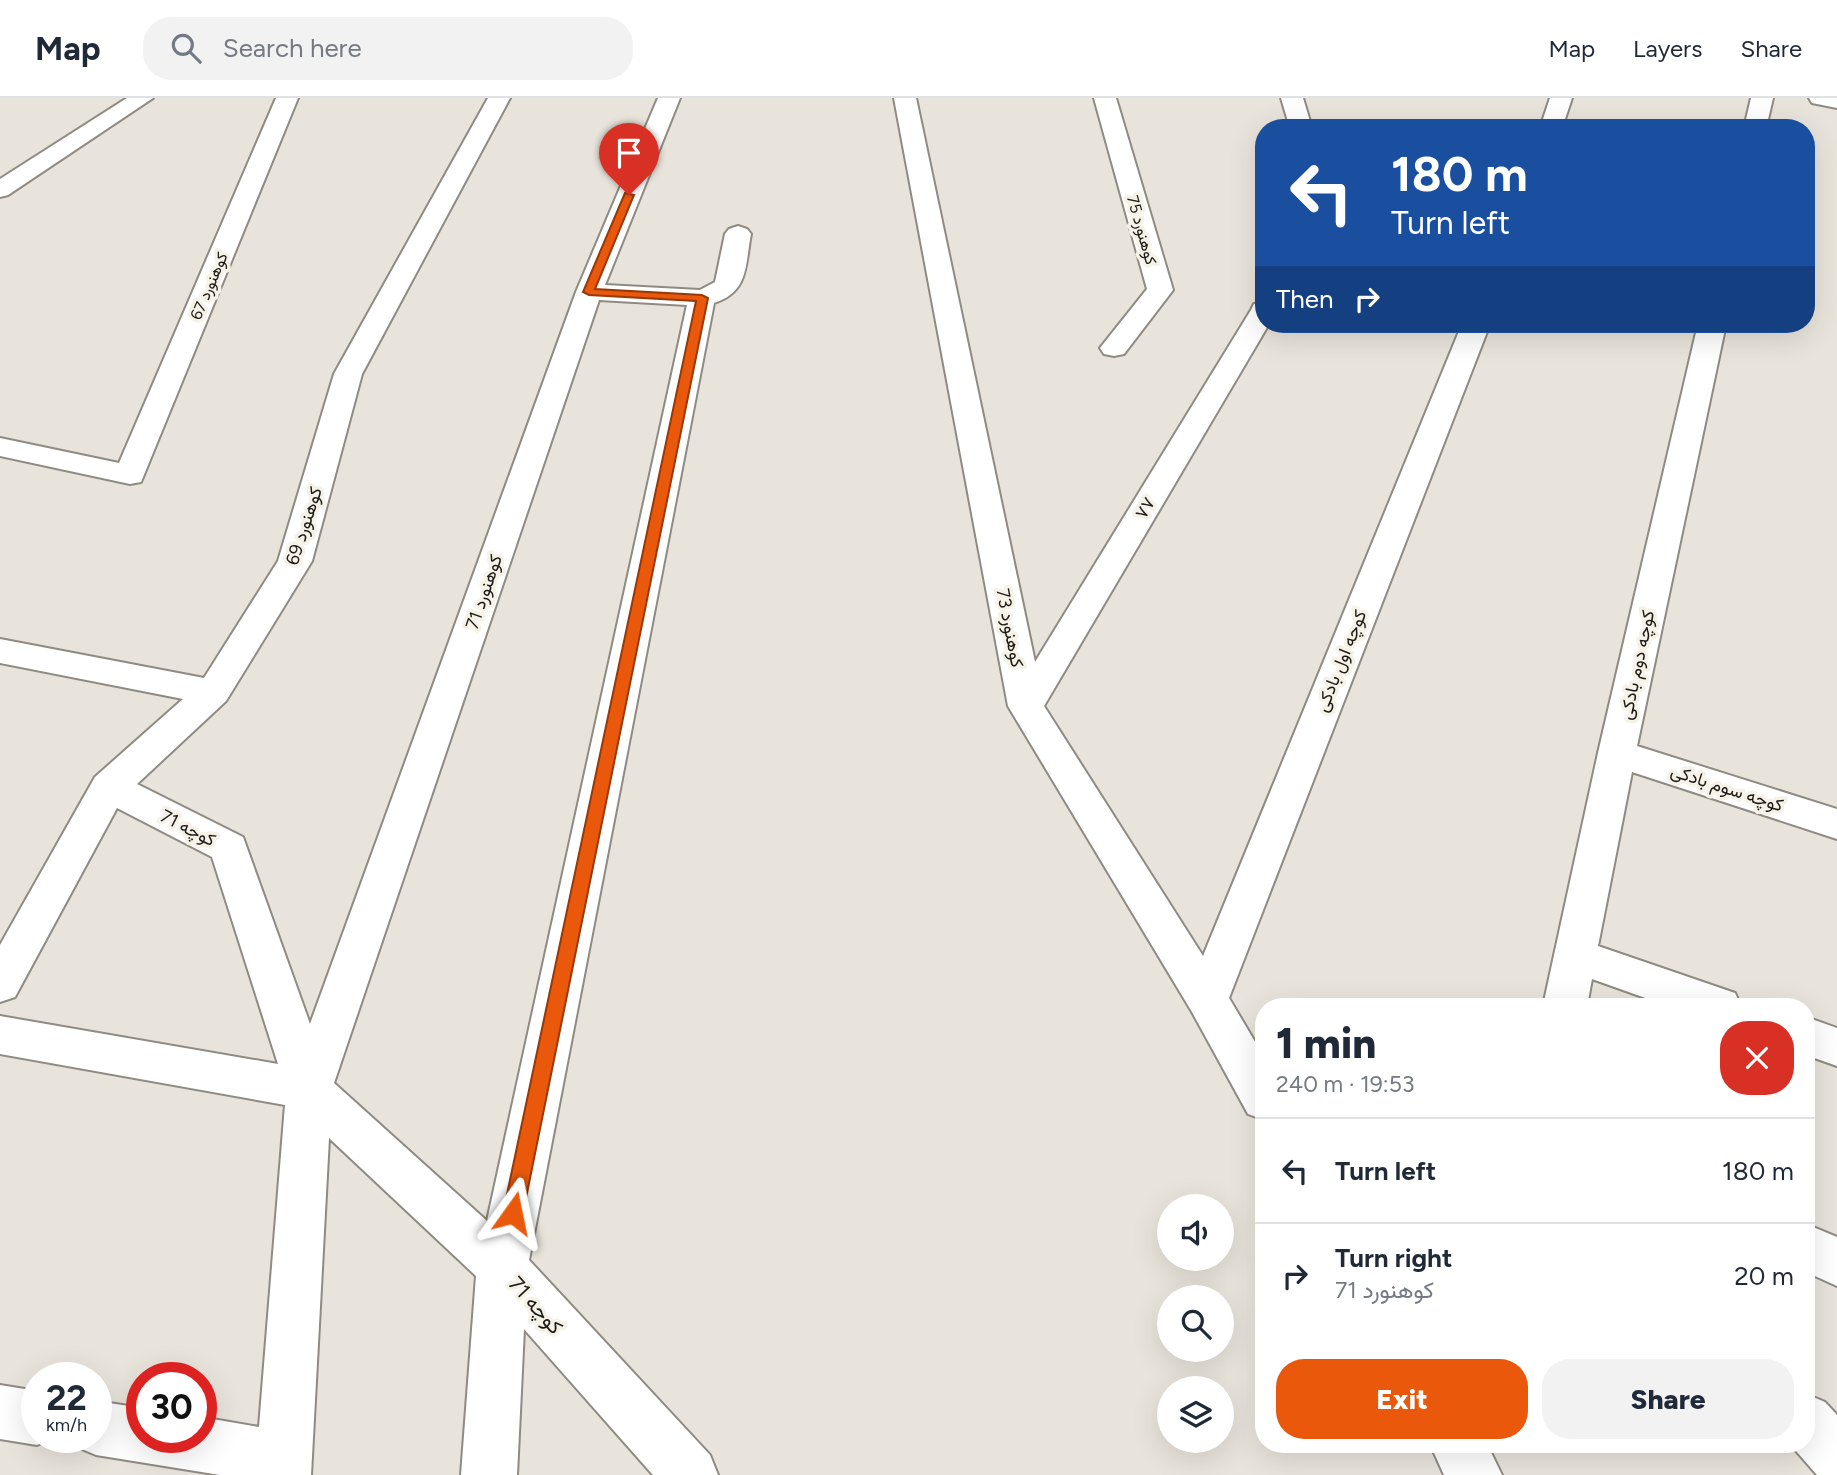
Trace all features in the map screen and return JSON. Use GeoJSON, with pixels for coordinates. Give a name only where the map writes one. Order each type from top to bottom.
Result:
{"type":"FeatureCollection","features":[{"type":"Feature","properties":{"kind":"street"},"geometry":{"type":"LineString","coordinates":[[0,190],[142,98]]}},
{"type":"Feature","properties":{"kind":"street","name":"کوهنورد 67"},"geometry":{"type":"LineString","coordinates":[[0,447],[130,475],[287,98]]}},
{"type":"Feature","properties":{"kind":"street","name":"کوهنورد 69"},"geometry":{"type":"LineString","coordinates":[[0,984],[109,787],[214,692],[295,561],[348,374],[499,98]]}},
{"type":"Feature","properties":{"kind":"street","name":"کوهنورد 71"},"geometry":{"type":"LineString","coordinates":[[309,1090],[589,292],[669,98]]}},
{"type":"Feature","properties":{"kind":"street","name":"کوهنورد 73"},"geometry":{"type":"LineString","coordinates":[[905,98],[1026,706],[1207,999],[1255,1084]]}},
{"type":"Feature","properties":{"kind":"street","name":"کوهنورد 75"},"geometry":{"type":"LineString","coordinates":[[1105,98],[1160,290],[1114,348]]}},
{"type":"Feature","properties":{"kind":"street"},"geometry":{"type":"LineString","coordinates":[[1292,98],[1298,119]]}},
{"type":"Feature","properties":{"kind":"street"},"geometry":{"type":"LineString","coordinates":[[1554,119],[1561,98]]}},
{"type":"Feature","properties":{"kind":"street"},"geometry":{"type":"LineString","coordinates":[[1757,119],[1762,98]]}},
{"type":"Feature","properties":{"kind":"street"},"geometry":{"type":"LineString","coordinates":[[1820,98],[1837,101]]}},
{"type":"Feature","properties":{"kind":"street"},"geometry":{"type":"LineString","coordinates":[[589,292],[702,298],[718,293],[728,285],[738,234]]}},
{"type":"Feature","properties":{"kind":"street"},"geometry":{"type":"LineString","coordinates":[[489,1475],[502,1266],[702,298]]}},
{"type":"Feature","properties":{"kind":"street","name":"۷۷"},"geometry":{"type":"LineString","coordinates":[[1026,706],[1255,325]]}},
{"type":"Feature","properties":{"kind":"street","name":"کوچه اول بادکی"},"geometry":{"type":"LineString","coordinates":[[1207,999],[1472,333]]}},
{"type":"Feature","properties":{"kind":"street","name":"کوچه دوم بادکی"},"geometry":{"type":"LineString","coordinates":[[1567,998],[1617,753],[1710,333]]}},
{"type":"Feature","properties":{"kind":"street"},"geometry":{"type":"LineString","coordinates":[[0,651],[214,692]]}},
{"type":"Feature","properties":{"kind":"street","name":"کوچه سوم بادکی"},"geometry":{"type":"LineString","coordinates":[[1617,753],[1837,824]]}},
{"type":"Feature","properties":{"kind":"street","name":"کوچه 71"},"geometry":{"type":"LineString","coordinates":[[109,787],[229,848],[309,1090],[283,1466]]}},
{"type":"Feature","properties":{"kind":"street"},"geometry":{"type":"LineString","coordinates":[[1576,956],[1696,998]]}},
{"type":"Feature","properties":{"kind":"street"},"geometry":{"type":"LineString","coordinates":[[0,1035],[309,1090]]}},
{"type":"Feature","properties":{"kind":"street"},"geometry":{"type":"LineString","coordinates":[[1815,1039],[1837,1047]]}},
{"type":"Feature","properties":{"kind":"street","name":"کوچه 71"},"geometry":{"type":"LineString","coordinates":[[309,1090],[502,1266],[690,1475]]}},
{"type":"Feature","properties":{"kind":"street"},"geometry":{"type":"LineString","coordinates":[[1815,1251],[1837,1262]]}},
{"type":"Feature","properties":{"kind":"street"},"geometry":{"type":"LineString","coordinates":[[0,1412],[21,1415]]}},
{"type":"Feature","properties":{"kind":"street"},"geometry":{"type":"LineString","coordinates":[[1815,1431],[1837,1456]]}},
{"type":"Feature","properties":{"kind":"street"},"geometry":{"type":"LineString","coordinates":[[217,1451],[283,1466]]}},
{"type":"Feature","properties":{"kind":"street"},"geometry":{"type":"LineString","coordinates":[[1462,1453],[1474,1475]]}},
{"type":"Feature","properties":{"kind":"route"},"geometry":{"type":"LineString","coordinates":[[513,1213],[702,298],[589,292],[629,195]]}}]}
